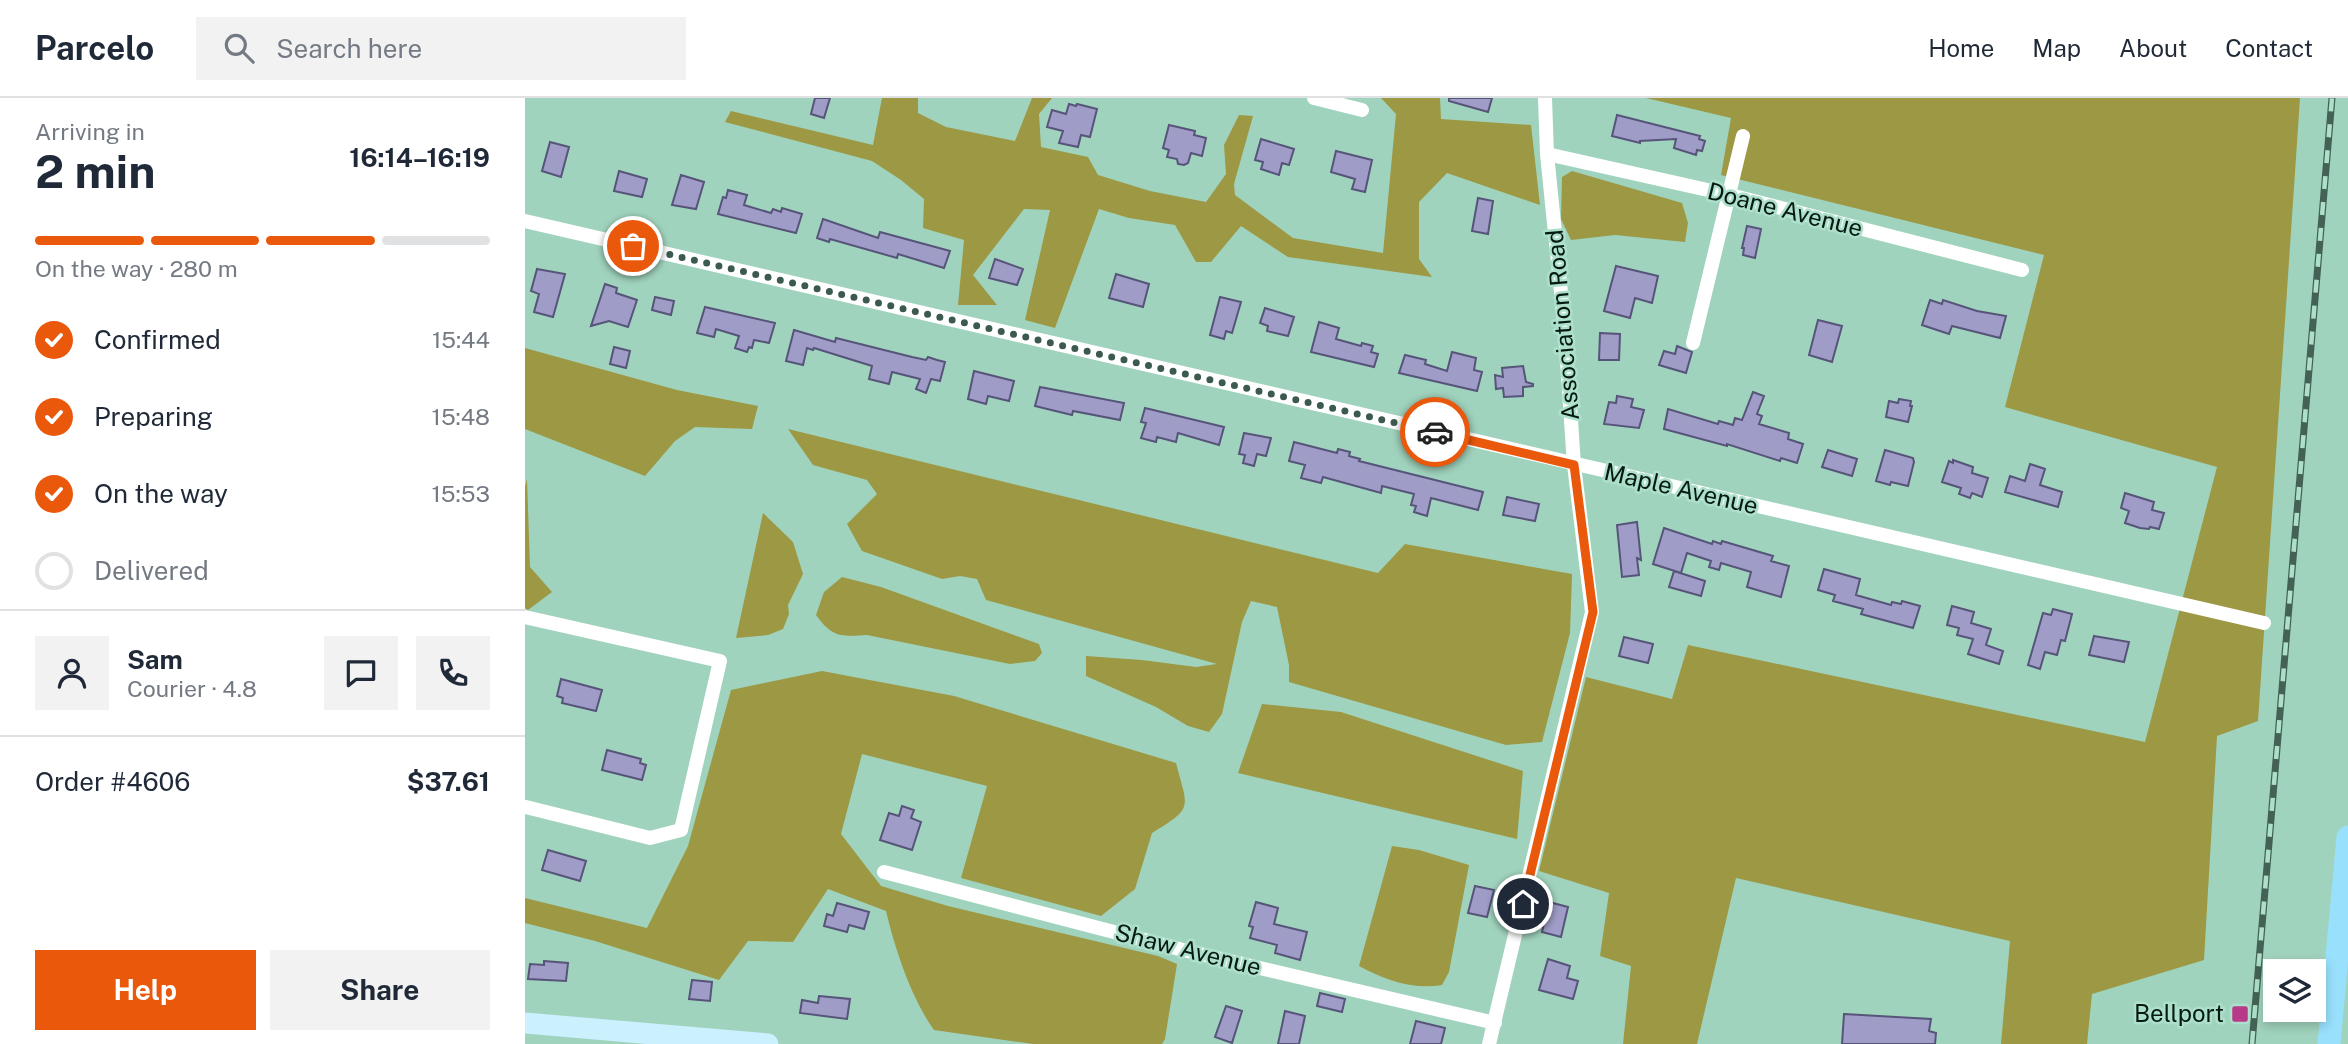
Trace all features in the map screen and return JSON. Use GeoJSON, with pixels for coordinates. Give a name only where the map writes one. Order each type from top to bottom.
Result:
{"type":"FeatureCollection","features":[{"type":"Feature","properties":{"kind":"main road"},"geometry":{"type":"LineString","coordinates":[[2329,1044],[2348,837]]}},
{"type":"Feature","properties":{"kind":"main road"},"geometry":{"type":"LineString","coordinates":[[525,1023],[768,1044]]}},
{"type":"Feature","properties":{"kind":"street"},"geometry":{"type":"LineString","coordinates":[[1314,98],[1362,110]]}},
{"type":"Feature","properties":{"kind":"street","name":"Association Road"},"geometry":{"type":"LineString","coordinates":[[1489,1044],[1593,612],[1574,465],[1565,332],[1546,154],[1545,98]]}},
{"type":"Feature","properties":{"kind":"street"},"geometry":{"type":"LineString","coordinates":[[1693,343],[1743,136]]}},
{"type":"Feature","properties":{"kind":"street","name":"Doane Avenue"},"geometry":{"type":"LineString","coordinates":[[1546,154],[1730,195],[2022,270]]}},
{"type":"Feature","properties":{"kind":"street","name":"Maple Avenue"},"geometry":{"type":"LineString","coordinates":[[525,221],[2264,623]]}},
{"type":"Feature","properties":{"kind":"street"},"geometry":{"type":"LineString","coordinates":[[525,617],[720,662],[681,830],[650,838],[526,807]]}},
{"type":"Feature","properties":{"kind":"street","name":"Shaw Avenue"},"geometry":{"type":"LineString","coordinates":[[884,872],[1183,950],[1495,1023]]}},
{"type":"Feature","properties":{"kind":"shaded area"},"geometry":{"type":"Polygon","coordinates":[[[882,98],[918,98],[918,113],[946,127],[1015,141],[1032,98],[1052,98],[1039,114],[1041,147],[1088,157],[1098,175],[1150,191],[1206,202],[1226,174],[1224,145],[1239,115],[1253,116],[1234,184],[1235,195],[1293,238],[1383,253],[1396,114],[1381,98],[1440,98],[1441,119],[1531,125],[1540,205],[1447,173],[1419,202],[1419,259],[1432,277],[1288,257],[1241,226],[1211,262],[1196,262],[1175,225],[1129,218],[1099,209],[1055,328],[1025,320],[1050,210],[1024,209],[973,275],[997,305],[958,305],[964,240],[923,228],[924,199],[901,180],[872,161],[725,122],[731,111],[873,145],[882,98]]]}},
{"type":"Feature","properties":{"kind":"shaded area"},"geometry":{"type":"Polygon","coordinates":[[[1646,98],[2300,98],[2258,721],[2217,736],[2204,960],[2092,994],[2087,1044],[2001,1044],[2010,941],[1736,878],[1697,1044],[1623,1044],[1631,966],[1600,956],[1609,893],[1539,871],[1586,677],[1672,699],[1688,645],[2145,742],[2217,467],[2005,407],[2044,255],[1721,175],[1731,118],[1646,98]]]}},
{"type":"Feature","properties":{"kind":"shaded area"},"geometry":{"type":"Polygon","coordinates":[[[1572,171],[1682,203],[1688,223],[1685,242],[1615,235],[1571,240],[1561,219],[1562,177],[1572,171]]]}},
{"type":"Feature","properties":{"kind":"shaded area"},"geometry":{"type":"Polygon","coordinates":[[[525,348],[677,390],[758,406],[752,429],[695,427],[675,441],[645,476],[525,429],[525,348]]]}},
{"type":"Feature","properties":{"kind":"shaded area"},"geometry":{"type":"Polygon","coordinates":[[[788,429],[1378,573],[1405,544],[1572,574],[1570,633],[1542,742],[1506,745],[1289,682],[1289,665],[1277,607],[1251,601],[1242,622],[1222,714],[1209,732],[1188,726],[1156,707],[1086,676],[1086,656],[1196,667],[1217,664],[986,600],[977,579],[960,576],[942,579],[862,551],[847,524],[877,494],[867,480],[813,465],[788,429]]]}},
{"type":"Feature","properties":{"kind":"shaded area"},"geometry":{"type":"Polygon","coordinates":[[[527,479],[530,567],[552,592],[528,610],[525,608],[527,479]]]}},
{"type":"Feature","properties":{"kind":"shaded area"},"geometry":{"type":"Polygon","coordinates":[[[763,513],[793,542],[803,574],[788,605],[789,614],[783,629],[768,635],[736,638],[763,513]]]}},
{"type":"Feature","properties":{"kind":"shaded area"},"geometry":{"type":"Polygon","coordinates":[[[842,577],[881,587],[1039,644],[1042,653],[1035,661],[1010,664],[867,635],[837,634],[827,628],[816,615],[824,592],[842,577]]]}},
{"type":"Feature","properties":{"kind":"shaded area"},"geometry":{"type":"Polygon","coordinates":[[[822,671],[954,696],[1176,763],[1185,799],[1184,806],[1175,818],[1152,833],[1135,889],[1101,916],[961,878],[987,786],[862,754],[841,834],[881,886],[948,906],[1158,956],[1177,964],[1162,1044],[1033,1044],[934,1030],[905,973],[886,911],[828,889],[793,942],[748,941],[719,980],[595,941],[525,923],[525,898],[647,928],[688,846],[731,690],[822,671]]]}},
{"type":"Feature","properties":{"kind":"shaded area"},"geometry":{"type":"Polygon","coordinates":[[[1262,704],[1341,712],[1523,771],[1517,839],[1238,773],[1262,704]]]}},
{"type":"Feature","properties":{"kind":"shaded area"},"geometry":{"type":"Polygon","coordinates":[[[1392,846],[1419,850],[1469,865],[1449,972],[1442,985],[1399,983],[1359,966],[1392,846]]]}},
{"type":"Feature","properties":{"kind":"building"},"geometry":{"type":"Polygon","coordinates":[[[815,98],[830,98],[824,118],[811,114],[815,98]]]}},
{"type":"Feature","properties":{"kind":"building"},"geometry":{"type":"Polygon","coordinates":[[[1449,98],[1492,98],[1488,112],[1449,101],[1449,98]]]}},
{"type":"Feature","properties":{"kind":"building"},"geometry":{"type":"Polygon","coordinates":[[[1069,104],[1097,109],[1090,137],[1081,135],[1078,147],[1059,143],[1063,131],[1047,127],[1052,110],[1066,114],[1069,104]]]}},
{"type":"Feature","properties":{"kind":"building"},"geometry":{"type":"Polygon","coordinates":[[[1617,115],[1700,136],[1699,139],[1705,141],[1702,151],[1697,150],[1696,155],[1674,148],[1676,139],[1640,143],[1612,136],[1617,115]]]}},
{"type":"Feature","properties":{"kind":"building"},"geometry":{"type":"Polygon","coordinates":[[[1169,125],[1195,131],[1194,135],[1206,138],[1202,156],[1191,153],[1188,163],[1184,165],[1178,164],[1177,159],[1167,157],[1169,150],[1163,148],[1169,125]]]}},
{"type":"Feature","properties":{"kind":"building"},"geometry":{"type":"Polygon","coordinates":[[[1261,139],[1294,149],[1289,165],[1282,163],[1279,175],[1261,169],[1263,162],[1255,160],[1261,139]]]}},
{"type":"Feature","properties":{"kind":"building"},"geometry":{"type":"Polygon","coordinates":[[[550,142],[569,147],[561,177],[542,171],[550,142]]]}},
{"type":"Feature","properties":{"kind":"building"},"geometry":{"type":"Polygon","coordinates":[[[1336,151],[1372,160],[1365,192],[1352,189],[1355,179],[1331,172],[1336,151]]]}},
{"type":"Feature","properties":{"kind":"building"},"geometry":{"type":"Polygon","coordinates":[[[619,171],[647,179],[642,197],[614,191],[619,171]]]}},
{"type":"Feature","properties":{"kind":"building"},"geometry":{"type":"Polygon","coordinates":[[[681,175],[704,182],[696,209],[672,205],[681,175]]]}},
{"type":"Feature","properties":{"kind":"building"},"geometry":{"type":"Polygon","coordinates":[[[728,190],[747,195],[744,205],[771,213],[773,209],[781,212],[782,208],[802,214],[796,233],[718,214],[728,190]]]}},
{"type":"Feature","properties":{"kind":"building"},"geometry":{"type":"Polygon","coordinates":[[[1478,198],[1493,201],[1488,234],[1472,231],[1478,198]]]}},
{"type":"Feature","properties":{"kind":"building"},"geometry":{"type":"Polygon","coordinates":[[[823,219],[878,238],[880,232],[950,251],[944,268],[898,254],[897,258],[830,239],[829,242],[817,238],[823,219]]]}},
{"type":"Feature","properties":{"kind":"building"},"geometry":{"type":"Polygon","coordinates":[[[1747,226],[1761,229],[1755,258],[1743,255],[1747,226]]]}},
{"type":"Feature","properties":{"kind":"building"},"geometry":{"type":"Polygon","coordinates":[[[995,259],[1023,269],[1017,285],[989,278],[995,259]]]}},
{"type":"Feature","properties":{"kind":"building"},"geometry":{"type":"Polygon","coordinates":[[[1616,266],[1658,276],[1652,303],[1635,298],[1630,318],[1604,311],[1616,266]]]}},
{"type":"Feature","properties":{"kind":"building"},"geometry":{"type":"Polygon","coordinates":[[[537,269],[565,274],[553,317],[534,312],[539,294],[531,291],[537,269]]]}},
{"type":"Feature","properties":{"kind":"building"},"geometry":{"type":"Polygon","coordinates":[[[1116,274],[1149,284],[1143,307],[1109,298],[1116,274]]]}},
{"type":"Feature","properties":{"kind":"building"},"geometry":{"type":"Polygon","coordinates":[[[605,284],[617,288],[616,293],[637,300],[628,327],[609,321],[591,326],[605,284]]]}},
{"type":"Feature","properties":{"kind":"building"},"geometry":{"type":"Polygon","coordinates":[[[655,297],[674,301],[671,315],[652,310],[655,297]]]}},
{"type":"Feature","properties":{"kind":"building"},"geometry":{"type":"Polygon","coordinates":[[[1220,297],[1241,302],[1232,333],[1226,331],[1224,339],[1210,335],[1220,297]]]}},
{"type":"Feature","properties":{"kind":"building"},"geometry":{"type":"Polygon","coordinates":[[[1930,300],[1942,304],[1943,300],[1977,311],[2006,316],[2000,338],[1952,326],[1949,334],[1922,325],[1930,300]]]}},
{"type":"Feature","properties":{"kind":"building"},"geometry":{"type":"Polygon","coordinates":[[[705,307],[775,323],[769,343],[754,340],[752,348],[749,347],[747,352],[735,348],[739,336],[716,329],[714,337],[697,333],[705,307]]]}},
{"type":"Feature","properties":{"kind":"building"},"geometry":{"type":"Polygon","coordinates":[[[1265,308],[1294,317],[1288,336],[1267,331],[1268,326],[1260,323],[1265,308]]]}},
{"type":"Feature","properties":{"kind":"building"},"geometry":{"type":"Polygon","coordinates":[[[1818,320],[1842,326],[1832,362],[1809,355],[1818,320]]]}},
{"type":"Feature","properties":{"kind":"building"},"geometry":{"type":"Polygon","coordinates":[[[1319,322],[1339,328],[1336,339],[1361,346],[1362,343],[1373,346],[1371,352],[1378,354],[1374,367],[1311,352],[1319,322]]]}},
{"type":"Feature","properties":{"kind":"building"},"geometry":{"type":"Polygon","coordinates":[[[794,330],[835,342],[836,338],[912,357],[926,360],[928,357],[945,362],[940,381],[931,379],[926,393],[916,389],[920,379],[892,372],[889,384],[869,379],[872,366],[814,348],[807,348],[803,365],[786,361],[794,330]]]}},
{"type":"Feature","properties":{"kind":"building"},"geometry":{"type":"Polygon","coordinates":[[[1600,333],[1620,334],[1619,360],[1599,360],[1600,333]]]}},
{"type":"Feature","properties":{"kind":"building"},"geometry":{"type":"Polygon","coordinates":[[[1677,346],[1692,352],[1686,373],[1659,365],[1664,351],[1675,354],[1677,346]]]}},
{"type":"Feature","properties":{"kind":"building"},"geometry":{"type":"Polygon","coordinates":[[[614,347],[630,351],[626,368],[610,364],[614,347]]]}},
{"type":"Feature","properties":{"kind":"building"},"geometry":{"type":"Polygon","coordinates":[[[1452,352],[1476,358],[1474,370],[1482,372],[1477,391],[1399,373],[1405,355],[1426,360],[1425,364],[1447,371],[1452,352]]]}},
{"type":"Feature","properties":{"kind":"building"},"geometry":{"type":"Polygon","coordinates":[[[1523,366],[1526,382],[1533,386],[1523,387],[1523,396],[1504,397],[1503,388],[1496,389],[1495,375],[1503,377],[1502,368],[1523,366]]]}},
{"type":"Feature","properties":{"kind":"building"},"geometry":{"type":"Polygon","coordinates":[[[974,371],[1014,381],[1009,401],[988,396],[986,404],[968,399],[974,371]]]}},
{"type":"Feature","properties":{"kind":"building"},"geometry":{"type":"Polygon","coordinates":[[[1040,387],[1124,403],[1120,420],[1073,411],[1072,415],[1035,406],[1040,387]]]}},
{"type":"Feature","properties":{"kind":"building"},"geometry":{"type":"Polygon","coordinates":[[[1753,392],[1764,396],[1757,414],[1762,416],[1759,424],[1789,433],[1788,439],[1803,444],[1797,463],[1781,458],[1780,461],[1727,444],[1664,429],[1668,409],[1718,424],[1719,421],[1733,425],[1735,418],[1742,420],[1753,392]]]}},
{"type":"Feature","properties":{"kind":"building"},"geometry":{"type":"Polygon","coordinates":[[[1617,396],[1633,399],[1631,407],[1644,410],[1639,428],[1604,424],[1609,402],[1616,403],[1617,396]]]}},
{"type":"Feature","properties":{"kind":"building"},"geometry":{"type":"Polygon","coordinates":[[[1899,399],[1911,401],[1908,422],[1886,417],[1889,401],[1898,403],[1899,399]]]}},
{"type":"Feature","properties":{"kind":"building"},"geometry":{"type":"Polygon","coordinates":[[[1145,408],[1224,427],[1219,445],[1178,433],[1176,442],[1157,437],[1156,442],[1141,438],[1146,423],[1141,422],[1145,408]]]}},
{"type":"Feature","properties":{"kind":"building"},"geometry":{"type":"Polygon","coordinates":[[[1244,433],[1271,438],[1266,456],[1257,454],[1254,466],[1243,463],[1245,455],[1239,454],[1244,433]]]}},
{"type":"Feature","properties":{"kind":"building"},"geometry":{"type":"Polygon","coordinates":[[[1294,442],[1337,453],[1338,449],[1350,452],[1349,456],[1360,459],[1359,461],[1483,492],[1478,510],[1431,498],[1427,516],[1414,512],[1416,506],[1411,505],[1414,494],[1382,486],[1381,493],[1323,477],[1321,483],[1301,478],[1305,465],[1289,461],[1294,442]]]}},
{"type":"Feature","properties":{"kind":"building"},"geometry":{"type":"Polygon","coordinates":[[[1828,450],[1857,459],[1852,476],[1822,467],[1828,450]]]}},
{"type":"Feature","properties":{"kind":"building"},"geometry":{"type":"Polygon","coordinates":[[[1885,450],[1913,458],[1908,486],[1876,481],[1885,450]]]}},
{"type":"Feature","properties":{"kind":"building"},"geometry":{"type":"Polygon","coordinates":[[[1953,460],[1973,467],[1972,473],[1988,478],[1982,497],[1972,493],[1970,498],[1959,494],[1961,488],[1942,482],[1949,461],[1953,463],[1953,460]]]}},
{"type":"Feature","properties":{"kind":"building"},"geometry":{"type":"Polygon","coordinates":[[[2030,464],[2045,469],[2040,485],[2062,492],[2058,507],[2005,492],[2010,476],[2025,481],[2030,464]]]}},
{"type":"Feature","properties":{"kind":"building"},"geometry":{"type":"Polygon","coordinates":[[[2125,493],[2154,502],[2152,510],[2164,513],[2159,529],[2140,528],[2125,523],[2129,511],[2121,508],[2125,493]]]}},
{"type":"Feature","properties":{"kind":"building"},"geometry":{"type":"Polygon","coordinates":[[[1507,497],[1539,504],[1535,521],[1503,515],[1507,497]]]}},
{"type":"Feature","properties":{"kind":"building"},"geometry":{"type":"Polygon","coordinates":[[[1637,522],[1641,560],[1637,558],[1639,575],[1622,577],[1617,525],[1637,522]]]}},
{"type":"Feature","properties":{"kind":"building"},"geometry":{"type":"Polygon","coordinates":[[[1664,528],[1712,544],[1713,541],[1721,544],[1722,541],[1773,556],[1771,561],[1789,566],[1781,597],[1747,587],[1751,572],[1721,563],[1719,570],[1709,567],[1711,561],[1687,553],[1681,573],[1653,564],[1664,528]]]}},
{"type":"Feature","properties":{"kind":"building"},"geometry":{"type":"Polygon","coordinates":[[[1824,569],[1860,579],[1856,595],[1891,605],[1892,602],[1901,604],[1902,601],[1920,606],[1913,628],[1861,614],[1863,609],[1833,601],[1835,595],[1818,590],[1824,569]]]}},
{"type":"Feature","properties":{"kind":"building"},"geometry":{"type":"Polygon","coordinates":[[[1674,571],[1705,581],[1701,596],[1669,587],[1674,571]]]}},
{"type":"Feature","properties":{"kind":"building"},"geometry":{"type":"Polygon","coordinates":[[[1952,606],[1974,612],[1971,623],[1991,629],[1986,645],[2003,651],[1999,664],[1968,654],[1973,639],[1957,635],[1959,628],[1947,625],[1952,606]]]}},
{"type":"Feature","properties":{"kind":"building"},"geometry":{"type":"Polygon","coordinates":[[[2053,609],[2072,614],[2065,641],[2061,640],[2057,655],[2045,652],[2040,669],[2028,665],[2043,613],[2051,615],[2053,609]]]}},
{"type":"Feature","properties":{"kind":"building"},"geometry":{"type":"Polygon","coordinates":[[[2094,636],[2129,642],[2124,662],[2089,655],[2094,636]]]}},
{"type":"Feature","properties":{"kind":"building"},"geometry":{"type":"Polygon","coordinates":[[[1624,637],[1653,644],[1648,663],[1619,656],[1624,637]]]}},
{"type":"Feature","properties":{"kind":"building"},"geometry":{"type":"Polygon","coordinates":[[[561,679],[602,690],[596,711],[562,703],[563,698],[557,696],[561,679]]]}},
{"type":"Feature","properties":{"kind":"building"},"geometry":{"type":"Polygon","coordinates":[[[607,750],[641,759],[640,763],[646,765],[642,780],[602,770],[607,750]]]}},
{"type":"Feature","properties":{"kind":"building"},"geometry":{"type":"Polygon","coordinates":[[[902,806],[914,810],[911,818],[921,822],[912,850],[880,840],[889,813],[899,816],[902,806]]]}},
{"type":"Feature","properties":{"kind":"building"},"geometry":{"type":"Polygon","coordinates":[[[548,850],[586,861],[580,881],[542,870],[548,850]]]}},
{"type":"Feature","properties":{"kind":"building"},"geometry":{"type":"Polygon","coordinates":[[[1475,886],[1494,890],[1487,917],[1468,913],[1475,886]]]}},
{"type":"Feature","properties":{"kind":"building"},"geometry":{"type":"Polygon","coordinates":[[[1256,902],[1278,908],[1274,924],[1307,932],[1300,960],[1275,953],[1277,945],[1250,938],[1253,927],[1249,926],[1256,902]]]}},
{"type":"Feature","properties":{"kind":"building"},"geometry":{"type":"Polygon","coordinates":[[[1549,902],[1568,907],[1561,937],[1542,932],[1549,902]]]}},
{"type":"Feature","properties":{"kind":"building"},"geometry":{"type":"Polygon","coordinates":[[[837,903],[869,912],[864,929],[849,925],[847,932],[824,926],[827,914],[833,916],[837,903]]]}},
{"type":"Feature","properties":{"kind":"building"},"geometry":{"type":"Polygon","coordinates":[[[1548,959],[1570,966],[1567,978],[1578,981],[1573,999],[1539,990],[1548,959]]]}},
{"type":"Feature","properties":{"kind":"building"},"geometry":{"type":"Polygon","coordinates":[[[544,961],[568,963],[566,981],[528,979],[530,964],[544,965],[544,961]]]}},
{"type":"Feature","properties":{"kind":"building"},"geometry":{"type":"Polygon","coordinates":[[[692,980],[712,982],[710,1001],[689,999],[692,980]]]}},
{"type":"Feature","properties":{"kind":"building"},"geometry":{"type":"Polygon","coordinates":[[[1320,993],[1345,999],[1342,1012],[1317,1006],[1320,993]]]}},
{"type":"Feature","properties":{"kind":"building"},"geometry":{"type":"Polygon","coordinates":[[[819,996],[850,999],[847,1019],[800,1013],[802,1000],[818,1003],[819,996]]]}},
{"type":"Feature","properties":{"kind":"building"},"geometry":{"type":"Polygon","coordinates":[[[1226,1006],[1242,1011],[1232,1043],[1215,1037],[1226,1006]]]}},
{"type":"Feature","properties":{"kind":"building"},"geometry":{"type":"Polygon","coordinates":[[[1285,1011],[1305,1016],[1299,1044],[1278,1044],[1285,1011]]]}},
{"type":"Feature","properties":{"kind":"building"},"geometry":{"type":"Polygon","coordinates":[[[1844,1014],[1931,1019],[1929,1031],[1936,1033],[1935,1044],[1842,1044],[1844,1014]]]}},
{"type":"Feature","properties":{"kind":"building"},"geometry":{"type":"Polygon","coordinates":[[[1416,1021],[1445,1028],[1441,1044],[1410,1044],[1416,1021]]]}},
{"type":"Feature","properties":{"kind":"railway"},"geometry":{"type":"LineString","coordinates":[[2252,1044],[2332,98]]}},
{"type":"Feature","properties":{"kind":"way so far"},"geometry":{"type":"LineString","coordinates":[[633,246],[1435,432]]}},
{"type":"Feature","properties":{"kind":"place","name":"Bellport"},"geometry":{"type":"Point","coordinates":[2240,1014]}},
{"type":"Feature","properties":{"kind":"route"},"geometry":{"type":"LineString","coordinates":[[1435,432],[1574,465],[1593,612],[1523,904]]}}]}
